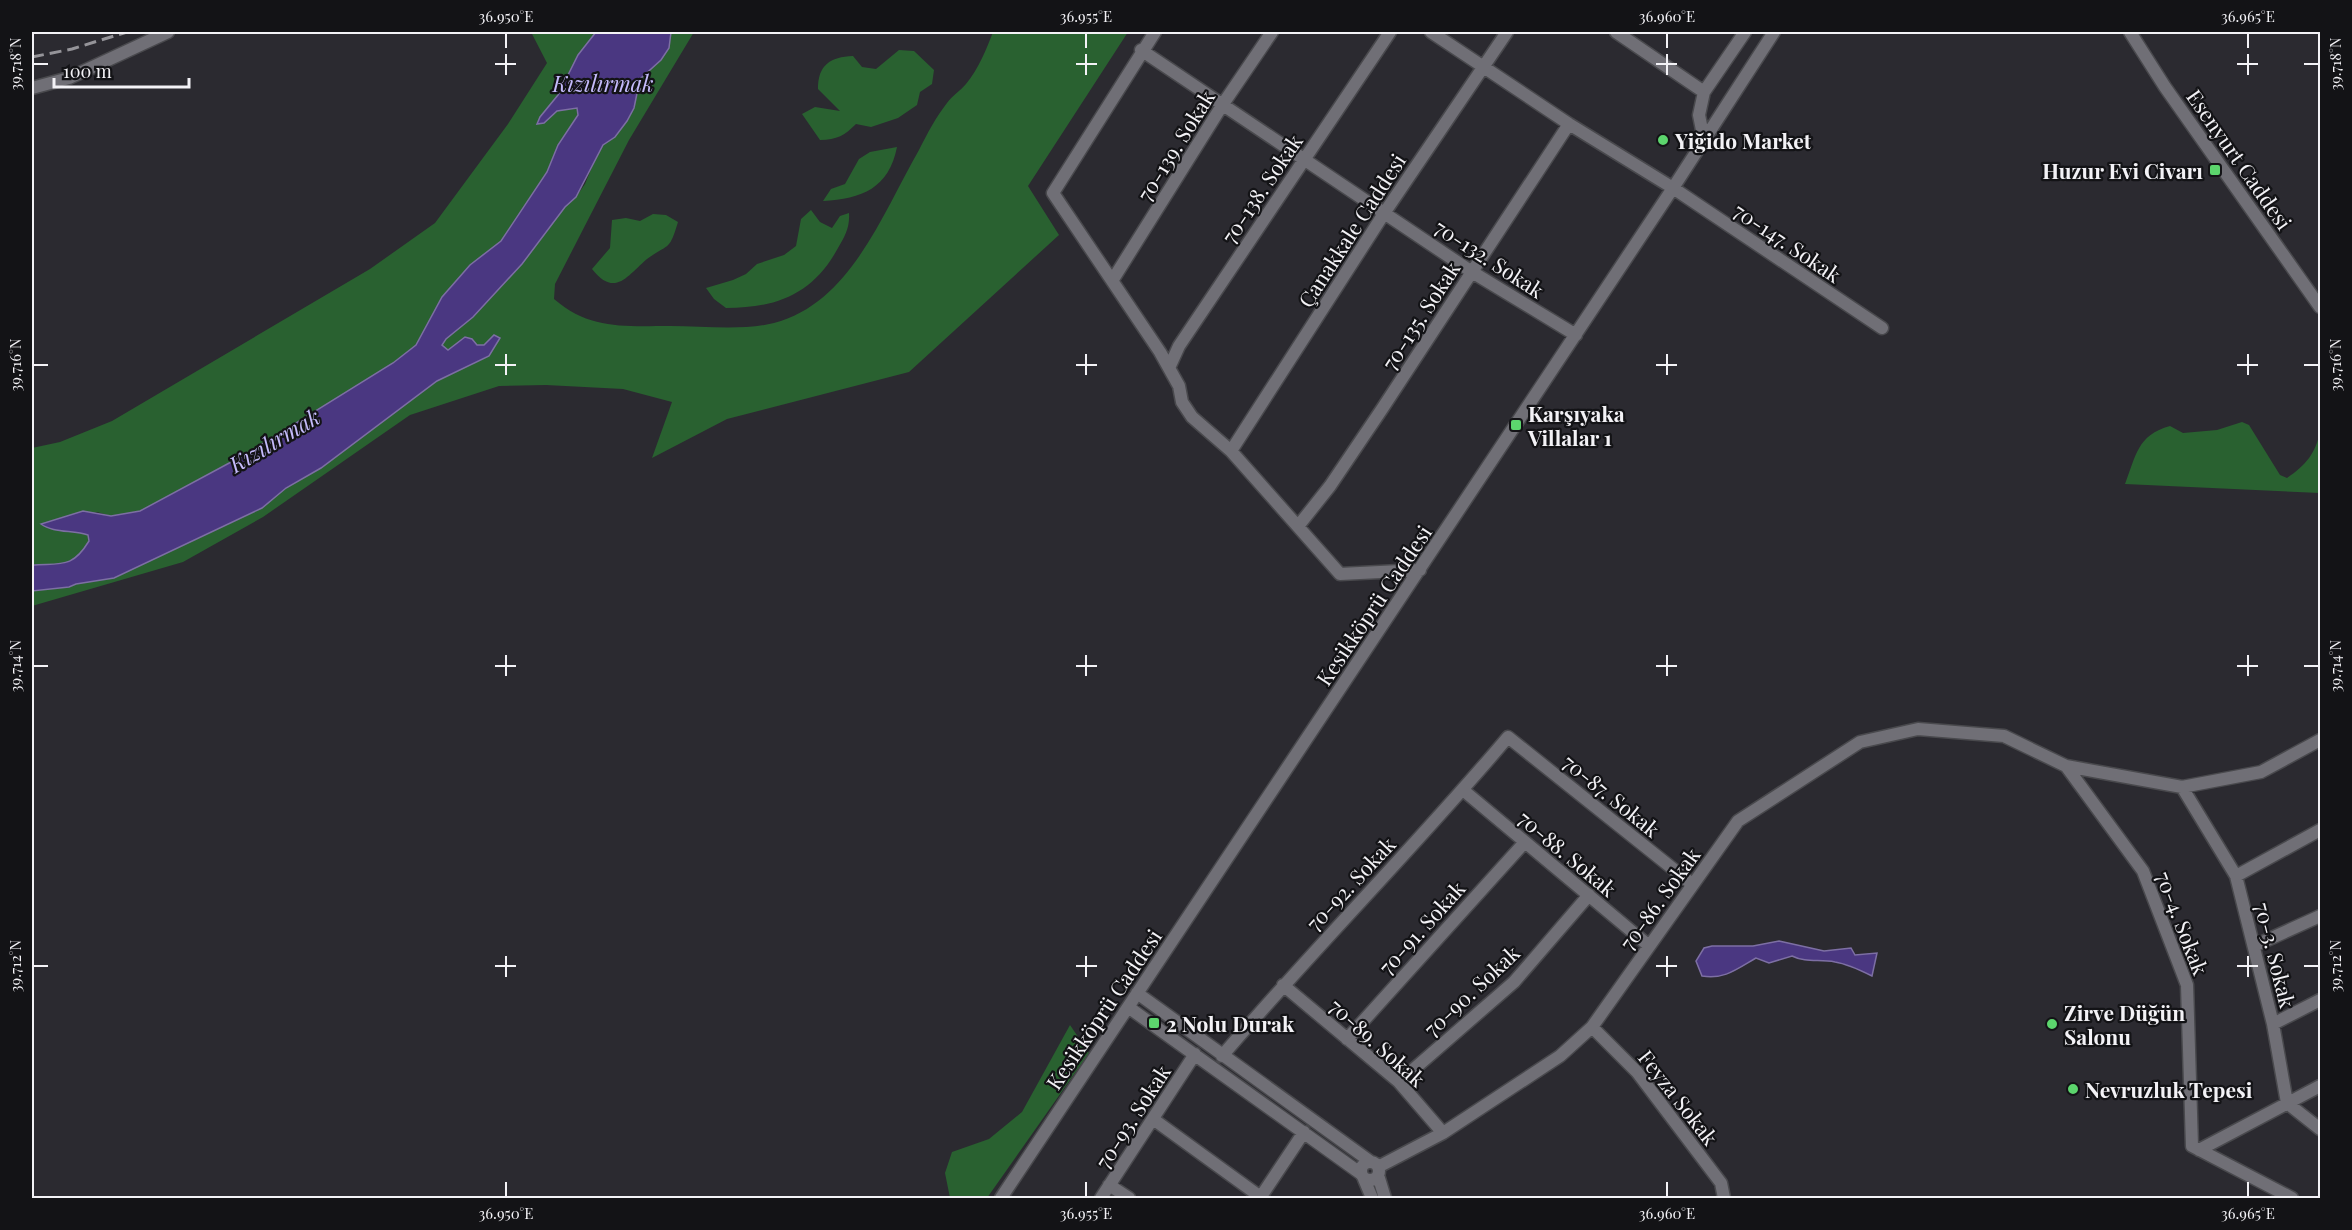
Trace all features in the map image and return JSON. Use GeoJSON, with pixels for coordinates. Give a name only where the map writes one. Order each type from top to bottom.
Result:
{"type":"FeatureCollection","features":[{"type":"Feature","properties":{"kind":"street"},"geometry":{"type":"LineString","coordinates":[[32,88],[69,78],[168,32]]}},
{"type":"Feature","properties":{"kind":"street"},"geometry":{"type":"LineString","coordinates":[[1155,32],[1141,50],[1053,193],[1169,368],[1179,386],[1182,402],[1192,417],[1231,451],[1340,573],[1420,570]]}},
{"type":"Feature","properties":{"kind":"street","name":"70-139. Sokak"},"geometry":{"type":"LineString","coordinates":[[1112,281],[1223,104],[1272,32]]}},
{"type":"Feature","properties":{"kind":"street","name":"70-138. Sokak"},"geometry":{"type":"LineString","coordinates":[[1169,368],[1179,346],[1390,32]]}},
{"type":"Feature","properties":{"kind":"street","name":"70-147. Sokak"},"geometry":{"type":"LineString","coordinates":[[1431,32],[1569,124],[1673,188],[1882,328]]}},
{"type":"Feature","properties":{"kind":"street","name":"Çanakkale Caddesi"},"geometry":{"type":"LineString","coordinates":[[1231,451],[1384,212],[1507,32]]}},
{"type":"Feature","properties":{"kind":"street"},"geometry":{"type":"LineString","coordinates":[[1704,141],[1699,115],[1704,92],[1745,32]]}},
{"type":"Feature","properties":{"kind":"street","name":"Kesikköprü Caddesi"},"geometry":{"type":"LineString","coordinates":[[1001,1198],[1576,335],[1774,32]]}},
{"type":"Feature","properties":{"kind":"street","name":"Esenyurt Caddesi"},"geometry":{"type":"LineString","coordinates":[[2130,32],[2165,87],[2320,308]]}},
{"type":"Feature","properties":{"kind":"street"},"geometry":{"type":"LineString","coordinates":[[1624,34],[1704,92]]}},
{"type":"Feature","properties":{"kind":"street","name":"70-132. Sokak"},"geometry":{"type":"LineString","coordinates":[[1141,50],[1472,272],[1576,335]]}},
{"type":"Feature","properties":{"kind":"street","name":"70-135. Sokak"},"geometry":{"type":"LineString","coordinates":[[1299,525],[1330,486],[1569,124]]}},
{"type":"Feature","properties":{"kind":"street","name":"70-86. Sokak"},"geometry":{"type":"LineString","coordinates":[[1362,1176],[1362,1166],[1376,1168],[1443,1133],[1560,1056],[1592,1027],[1738,821],[1860,742],[1918,729],[2004,736]]}},
{"type":"Feature","properties":{"kind":"street","name":"70-4. Sokak"},"geometry":{"type":"LineString","coordinates":[[2004,736],[2066,766],[2143,871],[2187,985],[2192,1146],[2199,1150]]}},
{"type":"Feature","properties":{"kind":"street","name":"70-87. Sokak"},"geometry":{"type":"LineString","coordinates":[[1508,737],[1692,884]]}},
{"type":"Feature","properties":{"kind":"street","name":"70-92. Sokak"},"geometry":{"type":"LineString","coordinates":[[1222,1056],[1283,985],[1463,790],[1508,737]]}},
{"type":"Feature","properties":{"kind":"street"},"geometry":{"type":"LineString","coordinates":[[2066,766],[2182,788],[2261,772],[2320,740]]}},
{"type":"Feature","properties":{"kind":"street","name":"70-3. Sokak"},"geometry":{"type":"LineString","coordinates":[[2182,788],[2236,876],[2273,1024],[2287,1103]]}},
{"type":"Feature","properties":{"kind":"street","name":"70-88. Sokak"},"geometry":{"type":"LineString","coordinates":[[1463,790],[1648,945]]}},
{"type":"Feature","properties":{"kind":"street"},"geometry":{"type":"LineString","coordinates":[[2236,876],[2320,830]]}},
{"type":"Feature","properties":{"kind":"street","name":"70-91. Sokak"},"geometry":{"type":"LineString","coordinates":[[1347,1039],[1525,842]]}},
{"type":"Feature","properties":{"kind":"street","name":"70-90. Sokak"},"geometry":{"type":"LineString","coordinates":[[1399,1082],[1514,982],[1588,895]]}},
{"type":"Feature","properties":{"kind":"street"},"geometry":{"type":"LineString","coordinates":[[2254,946],[2320,916]]}},
{"type":"Feature","properties":{"kind":"street","name":"70-89. Sokak"},"geometry":{"type":"LineString","coordinates":[[1283,985],[1399,1082],[1443,1133]]}},
{"type":"Feature","properties":{"kind":"street"},"geometry":{"type":"LineString","coordinates":[[1137,993],[1376,1168],[1385,1198]]}},
{"type":"Feature","properties":{"kind":"street"},"geometry":{"type":"LineString","coordinates":[[2273,1024],[2320,1000]]}},
{"type":"Feature","properties":{"kind":"street"},"geometry":{"type":"LineString","coordinates":[[1128,1006],[1362,1176],[1372,1198]]}},
{"type":"Feature","properties":{"kind":"street","name":"Feyza Sokak"},"geometry":{"type":"LineString","coordinates":[[1592,1027],[1637,1072],[1721,1183],[1724,1198]]}},
{"type":"Feature","properties":{"kind":"street","name":"70-93. Sokak"},"geometry":{"type":"LineString","coordinates":[[1101,1198],[1195,1054]]}},
{"type":"Feature","properties":{"kind":"street"},"geometry":{"type":"LineString","coordinates":[[2199,1150],[2320,1086]]}},
{"type":"Feature","properties":{"kind":"street"},"geometry":{"type":"LineString","coordinates":[[2287,1103],[2320,1130]]}},
{"type":"Feature","properties":{"kind":"street"},"geometry":{"type":"LineString","coordinates":[[1153,1119],[1261,1198],[1304,1132]]}},
{"type":"Feature","properties":{"kind":"street"},"geometry":{"type":"LineString","coordinates":[[2199,1150],[2292,1198]]}},
{"type":"Feature","properties":{"kind":"street"},"geometry":{"type":"LineString","coordinates":[[1109,1185],[1129,1198]]}},
{"type":"Feature","properties":{"kind":"green space"},"geometry":{"type":"Polygon","coordinates":[[[531,32],[596,32],[578,55],[558,95],[537,123],[544,123],[557,111],[577,108],[578,115],[558,145],[547,172],[501,241],[470,265],[442,297],[416,345],[393,363],[246,454],[140,511],[111,516],[97,512],[47,528],[75,530],[88,535],[89,541],[77,556],[65,563],[32,565],[32,448],[60,442],[112,421],[370,269],[435,223],[508,124],[547,63],[531,32]]]}},
{"type":"Feature","properties":{"kind":"green space"},"geometry":{"type":"Polygon","coordinates":[[[671,32],[694,32],[629,140],[555,284],[554,299],[567,309],[594,321],[623,326],[736,327],[774,323],[801,312],[824,296],[844,276],[862,252],[878,227],[935,120],[949,100],[975,72],[993,32],[1128,32],[1028,186],[1059,235],[909,372],[727,419],[652,458],[672,402],[623,389],[546,385],[499,386],[410,415],[263,517],[183,562],[32,606],[32,591],[69,587],[262,508],[286,488],[321,468],[437,381],[460,369],[484,345],[447,350],[442,345],[445,339],[473,317],[522,264],[565,207],[576,197],[585,184],[603,145],[615,137],[634,108],[640,79],[661,60],[669,48],[671,32]]]}},
{"type":"Feature","properties":{"kind":"green space"},"geometry":{"type":"Polygon","coordinates":[[[899,50],[914,51],[934,70],[932,84],[920,92],[917,105],[898,118],[871,127],[856,124],[840,136],[820,140],[802,114],[815,107],[840,111],[818,89],[823,68],[838,58],[853,56],[862,67],[876,69],[899,50]]]}},
{"type":"Feature","properties":{"kind":"green space"},"geometry":{"type":"Polygon","coordinates":[[[897,147],[888,172],[872,189],[850,197],[823,201],[831,189],[845,184],[859,159],[870,152],[897,147]]]}},
{"type":"Feature","properties":{"kind":"green space"},"geometry":{"type":"Polygon","coordinates":[[[811,210],[820,222],[832,228],[840,216],[849,213],[848,227],[843,239],[817,277],[792,295],[762,305],[726,308],[714,299],[706,288],[746,274],[757,264],[784,255],[796,246],[801,219],[811,210]]]}},
{"type":"Feature","properties":{"kind":"green space"},"geometry":{"type":"Polygon","coordinates":[[[653,214],[666,215],[678,222],[670,243],[621,281],[607,282],[600,278],[592,269],[610,248],[612,220],[626,218],[640,221],[653,214]]]}},
{"type":"Feature","properties":{"kind":"green space"},"geometry":{"type":"Polygon","coordinates":[[[2242,422],[2249,425],[2280,475],[2287,478],[2309,458],[2316,446],[2320,431],[2320,493],[2125,484],[2139,448],[2144,441],[2159,430],[2170,426],[2183,433],[2217,430],[2242,422]]]}},
{"type":"Feature","properties":{"kind":"green space"},"geometry":{"type":"Polygon","coordinates":[[[1070,1025],[1089,1053],[987,1198],[950,1198],[945,1173],[952,1152],[989,1139],[1022,1112],[1070,1025]]]}},
{"type":"Feature","properties":{"kind":"water","name":"Kızılırmak"},"geometry":{"type":"Polygon","coordinates":[[[596,32],[671,32],[669,48],[661,60],[640,79],[634,108],[627,121],[615,137],[603,145],[576,197],[565,207],[522,264],[473,317],[442,345],[448,350],[465,337],[472,339],[477,345],[484,345],[494,335],[500,338],[489,356],[437,381],[321,468],[286,488],[262,508],[114,578],[69,587],[32,591],[32,565],[65,563],[77,556],[89,541],[88,535],[51,529],[41,524],[83,511],[111,516],[140,511],[246,454],[393,363],[416,345],[442,297],[470,265],[501,241],[547,172],[558,145],[578,115],[577,108],[557,111],[544,123],[537,124],[558,95],[578,55],[596,32]]]}},
{"type":"Feature","properties":{"kind":"water"},"geometry":{"type":"Polygon","coordinates":[[[1779,941],[1824,951],[1851,948],[1855,955],[1877,953],[1872,976],[1840,963],[1792,956],[1769,963],[1756,958],[1730,973],[1710,977],[1702,976],[1696,961],[1704,948],[1712,946],[1753,946],[1779,941]]]}},
{"type":"Feature","properties":{"kind":"railway"},"geometry":{"type":"LineString","coordinates":[[32,57],[72,49],[127,32]]}},
{"type":"Feature","properties":{"kind":"place","name":"Yiğido Market"},"geometry":{"type":"Point","coordinates":[1663,140]}},
{"type":"Feature","properties":{"kind":"place","name":"Huzur Evi Civarı"},"geometry":{"type":"Point","coordinates":[2215,170]}},
{"type":"Feature","properties":{"kind":"place","name":"Karşıyaka Villalar 1"},"geometry":{"type":"Point","coordinates":[1516,425]}},
{"type":"Feature","properties":{"kind":"place","name":"2 Nolu Durak"},"geometry":{"type":"Point","coordinates":[1154,1023]}},
{"type":"Feature","properties":{"kind":"place","name":"Zirve Düğün Salonu"},"geometry":{"type":"Point","coordinates":[2052,1024]}},
{"type":"Feature","properties":{"kind":"place","name":"Nevruzluk Tepesi"},"geometry":{"type":"Point","coordinates":[2073,1089]}}]}
